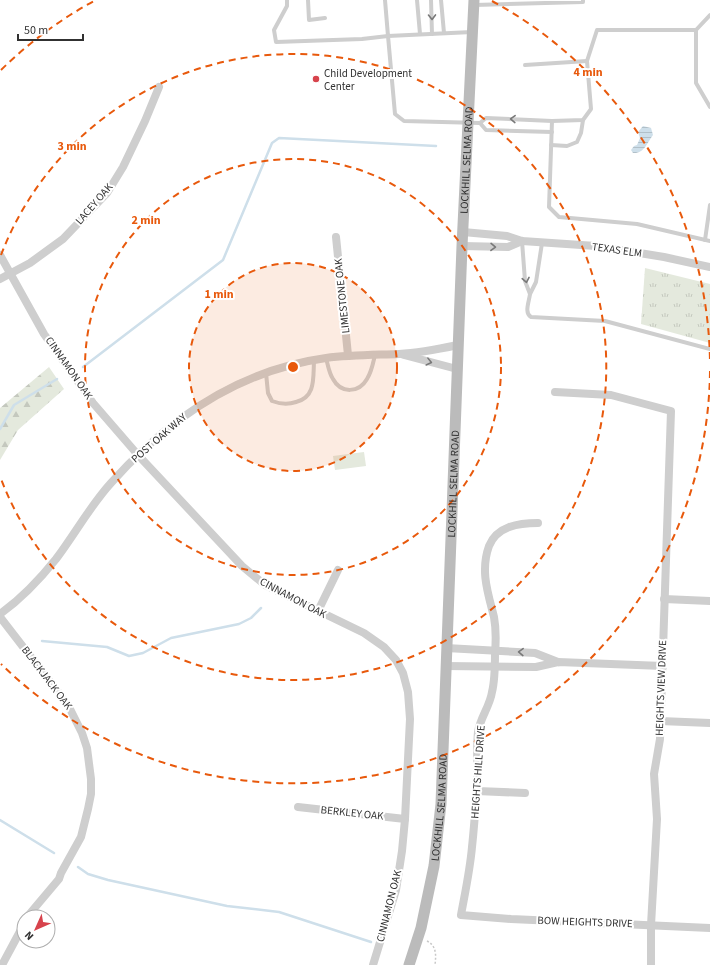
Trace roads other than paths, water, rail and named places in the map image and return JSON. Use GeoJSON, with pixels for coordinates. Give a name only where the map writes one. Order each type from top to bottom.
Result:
{"type":"FeatureCollection","features":[{"type":"Feature","properties":{"kind":"main road","name":"LOCKHILL SELMA ROAD"},"geometry":{"type":"LineString","coordinates":[[409,965],[421,928],[434,866],[441,804],[462,246],[474,2]]}},
{"type":"Feature","properties":{"kind":"street","name":"LACEY OAK"},"geometry":{"type":"LineString","coordinates":[[0,279],[30,263],[63,239],[107,193],[123,168],[159,88]]}},
{"type":"Feature","properties":{"kind":"street","name":"TEXAS ELM"},"geometry":{"type":"LineString","coordinates":[[463,232],[508,236],[522,241],[596,246],[664,256],[710,267]]}},
{"type":"Feature","properties":{"kind":"street","name":"LIMESTONE OAK"},"geometry":{"type":"LineString","coordinates":[[336,237],[348,355]]}},
{"type":"Feature","properties":{"kind":"street","name":"TEXAS ELM"},"geometry":{"type":"LineString","coordinates":[[462,246],[508,247],[522,241]]}},
{"type":"Feature","properties":{"kind":"street","name":"CINNAMON OAK"},"geometry":{"type":"LineString","coordinates":[[0,255],[44,334],[93,403],[138,455],[242,566],[265,585],[364,633],[384,647],[396,660],[404,674],[408,692],[410,719],[402,851],[396,890],[373,965]]}},
{"type":"Feature","properties":{"kind":"street","name":"POST OAK WAY"},"geometry":{"type":"LineString","coordinates":[[0,615],[32,586],[55,559],[100,495],[138,455],[171,425],[198,406],[228,389],[266,373],[291,365],[348,355],[400,354],[458,345]]}},
{"type":"Feature","properties":{"kind":"street","name":"POST OAK WAY"},"geometry":{"type":"LineString","coordinates":[[400,354],[457,369]]}},
{"type":"Feature","properties":{"kind":"street","name":"HEIGHTS VIEW DRIVE"},"geometry":{"type":"LineString","coordinates":[[555,392],[611,394],[671,410],[660,739],[654,774],[657,819],[651,925],[651,965]]}},
{"type":"Feature","properties":{"kind":"street","name":"HEIGHTS HILL DRIVE"},"geometry":{"type":"LineString","coordinates":[[461,915],[472,848],[477,791],[478,731],[492,693],[494,667],[494,618],[484,574],[486,561],[490,545],[497,535],[507,527],[521,523],[538,523]]}},
{"type":"Feature","properties":{"kind":"street"},"geometry":{"type":"LineString","coordinates":[[318,611],[338,570]]}},
{"type":"Feature","properties":{"kind":"street"},"geometry":{"type":"LineString","coordinates":[[664,599],[710,601]]}},
{"type":"Feature","properties":{"kind":"street","name":"BLACKJACK OAK"},"geometry":{"type":"LineString","coordinates":[[0,615],[68,705],[82,733],[90,763],[91,794],[81,837],[59,879],[34,909]]}},
{"type":"Feature","properties":{"kind":"street"},"geometry":{"type":"LineString","coordinates":[[446,648],[535,652],[558,662]]}},
{"type":"Feature","properties":{"kind":"street"},"geometry":{"type":"LineString","coordinates":[[445,666],[536,667],[558,662],[663,666]]}},
{"type":"Feature","properties":{"kind":"street"},"geometry":{"type":"LineString","coordinates":[[660,721],[710,723]]}},
{"type":"Feature","properties":{"kind":"street"},"geometry":{"type":"LineString","coordinates":[[477,791],[525,793]]}},
{"type":"Feature","properties":{"kind":"street","name":"BERKLEY OAK"},"geometry":{"type":"LineString","coordinates":[[298,807],[405,819]]}},
{"type":"Feature","properties":{"kind":"street","name":"BOW HEIGHTS DRIVE"},"geometry":{"type":"LineString","coordinates":[[461,915],[511,919],[710,928]]}},
{"type":"Feature","properties":{"kind":"street"},"geometry":{"type":"LineString","coordinates":[[2,965],[16,939]]}},
{"type":"Feature","properties":{"kind":"lane"},"geometry":{"type":"LineString","coordinates":[[287,0],[287,6],[274,30],[276,42],[362,39],[388,36],[472,32]]}},
{"type":"Feature","properties":{"kind":"lane"},"geometry":{"type":"LineString","coordinates":[[308,0],[309,20],[325,18]]}},
{"type":"Feature","properties":{"kind":"lane"},"geometry":{"type":"LineString","coordinates":[[385,0],[395,114],[404,122],[480,123],[486,118],[552,121],[583,120]]}},
{"type":"Feature","properties":{"kind":"lane"},"geometry":{"type":"LineString","coordinates":[[417,0],[420,34]]}},
{"type":"Feature","properties":{"kind":"lane"},"geometry":{"type":"LineString","coordinates":[[431,0],[432,34]]}},
{"type":"Feature","properties":{"kind":"lane"},"geometry":{"type":"LineString","coordinates":[[441,0],[444,33]]}},
{"type":"Feature","properties":{"kind":"lane"},"geometry":{"type":"LineString","coordinates":[[474,2],[583,2],[583,0]]}},
{"type":"Feature","properties":{"kind":"lane"},"geometry":{"type":"LineString","coordinates":[[551,145],[567,146],[577,142],[581,133],[583,120],[591,109],[587,61],[597,30],[696,30],[710,16]]}},
{"type":"Feature","properties":{"kind":"lane"},"geometry":{"type":"LineString","coordinates":[[696,30],[696,83],[710,107]]}},
{"type":"Feature","properties":{"kind":"lane"},"geometry":{"type":"LineString","coordinates":[[525,65],[587,61]]}},
{"type":"Feature","properties":{"kind":"lane"},"geometry":{"type":"LineString","coordinates":[[552,121],[549,208],[559,217],[637,224],[710,241]]}},
{"type":"Feature","properties":{"kind":"lane"},"geometry":{"type":"LineString","coordinates":[[480,123],[486,130],[552,132]]}},
{"type":"Feature","properties":{"kind":"lane"},"geometry":{"type":"LineString","coordinates":[[705,240],[710,205]]}},
{"type":"Feature","properties":{"kind":"lane"},"geometry":{"type":"LineString","coordinates":[[522,241],[525,281],[530,294]]}},
{"type":"Feature","properties":{"kind":"lane"},"geometry":{"type":"LineString","coordinates":[[542,243],[536,282],[530,294],[527,312],[531,317],[605,321],[710,349]]}},
{"type":"Feature","properties":{"kind":"lane"},"geometry":{"type":"LineString","coordinates":[[325,358],[332,378],[338,387],[348,391],[358,389],[366,380],[371,371],[375,355]]}},
{"type":"Feature","properties":{"kind":"lane"},"geometry":{"type":"LineString","coordinates":[[266,373],[268,393],[272,401],[280,404],[290,404],[304,400],[309,394],[312,387],[314,360]]}},
{"type":"Feature","properties":{"kind":"water"},"geometry":{"type":"Polygon","coordinates":[[[643,126],[651,128],[653,135],[643,150],[633,153],[631,150],[637,145],[640,138],[638,132],[643,126]]]}},
{"type":"Feature","properties":{"kind":"waterway"},"geometry":{"type":"LineString","coordinates":[[83,367],[223,260],[272,143],[279,138],[436,146]]}},
{"type":"Feature","properties":{"kind":"waterway"},"geometry":{"type":"LineString","coordinates":[[0,429],[14,405],[57,379]]}},
{"type":"Feature","properties":{"kind":"waterway"},"geometry":{"type":"LineString","coordinates":[[42,641],[107,647],[129,656],[143,653],[171,638],[239,624],[251,618],[261,608]]}},
{"type":"Feature","properties":{"kind":"waterway"},"geometry":{"type":"LineString","coordinates":[[0,820],[54,853]]}},
{"type":"Feature","properties":{"kind":"waterway"},"geometry":{"type":"LineString","coordinates":[[78,867],[88,874],[108,880],[227,906],[279,912],[371,942]]}},
{"type":"Feature","properties":{"kind":"place","name":"Child Development Center"},"geometry":{"type":"Point","coordinates":[316,79]}}]}
